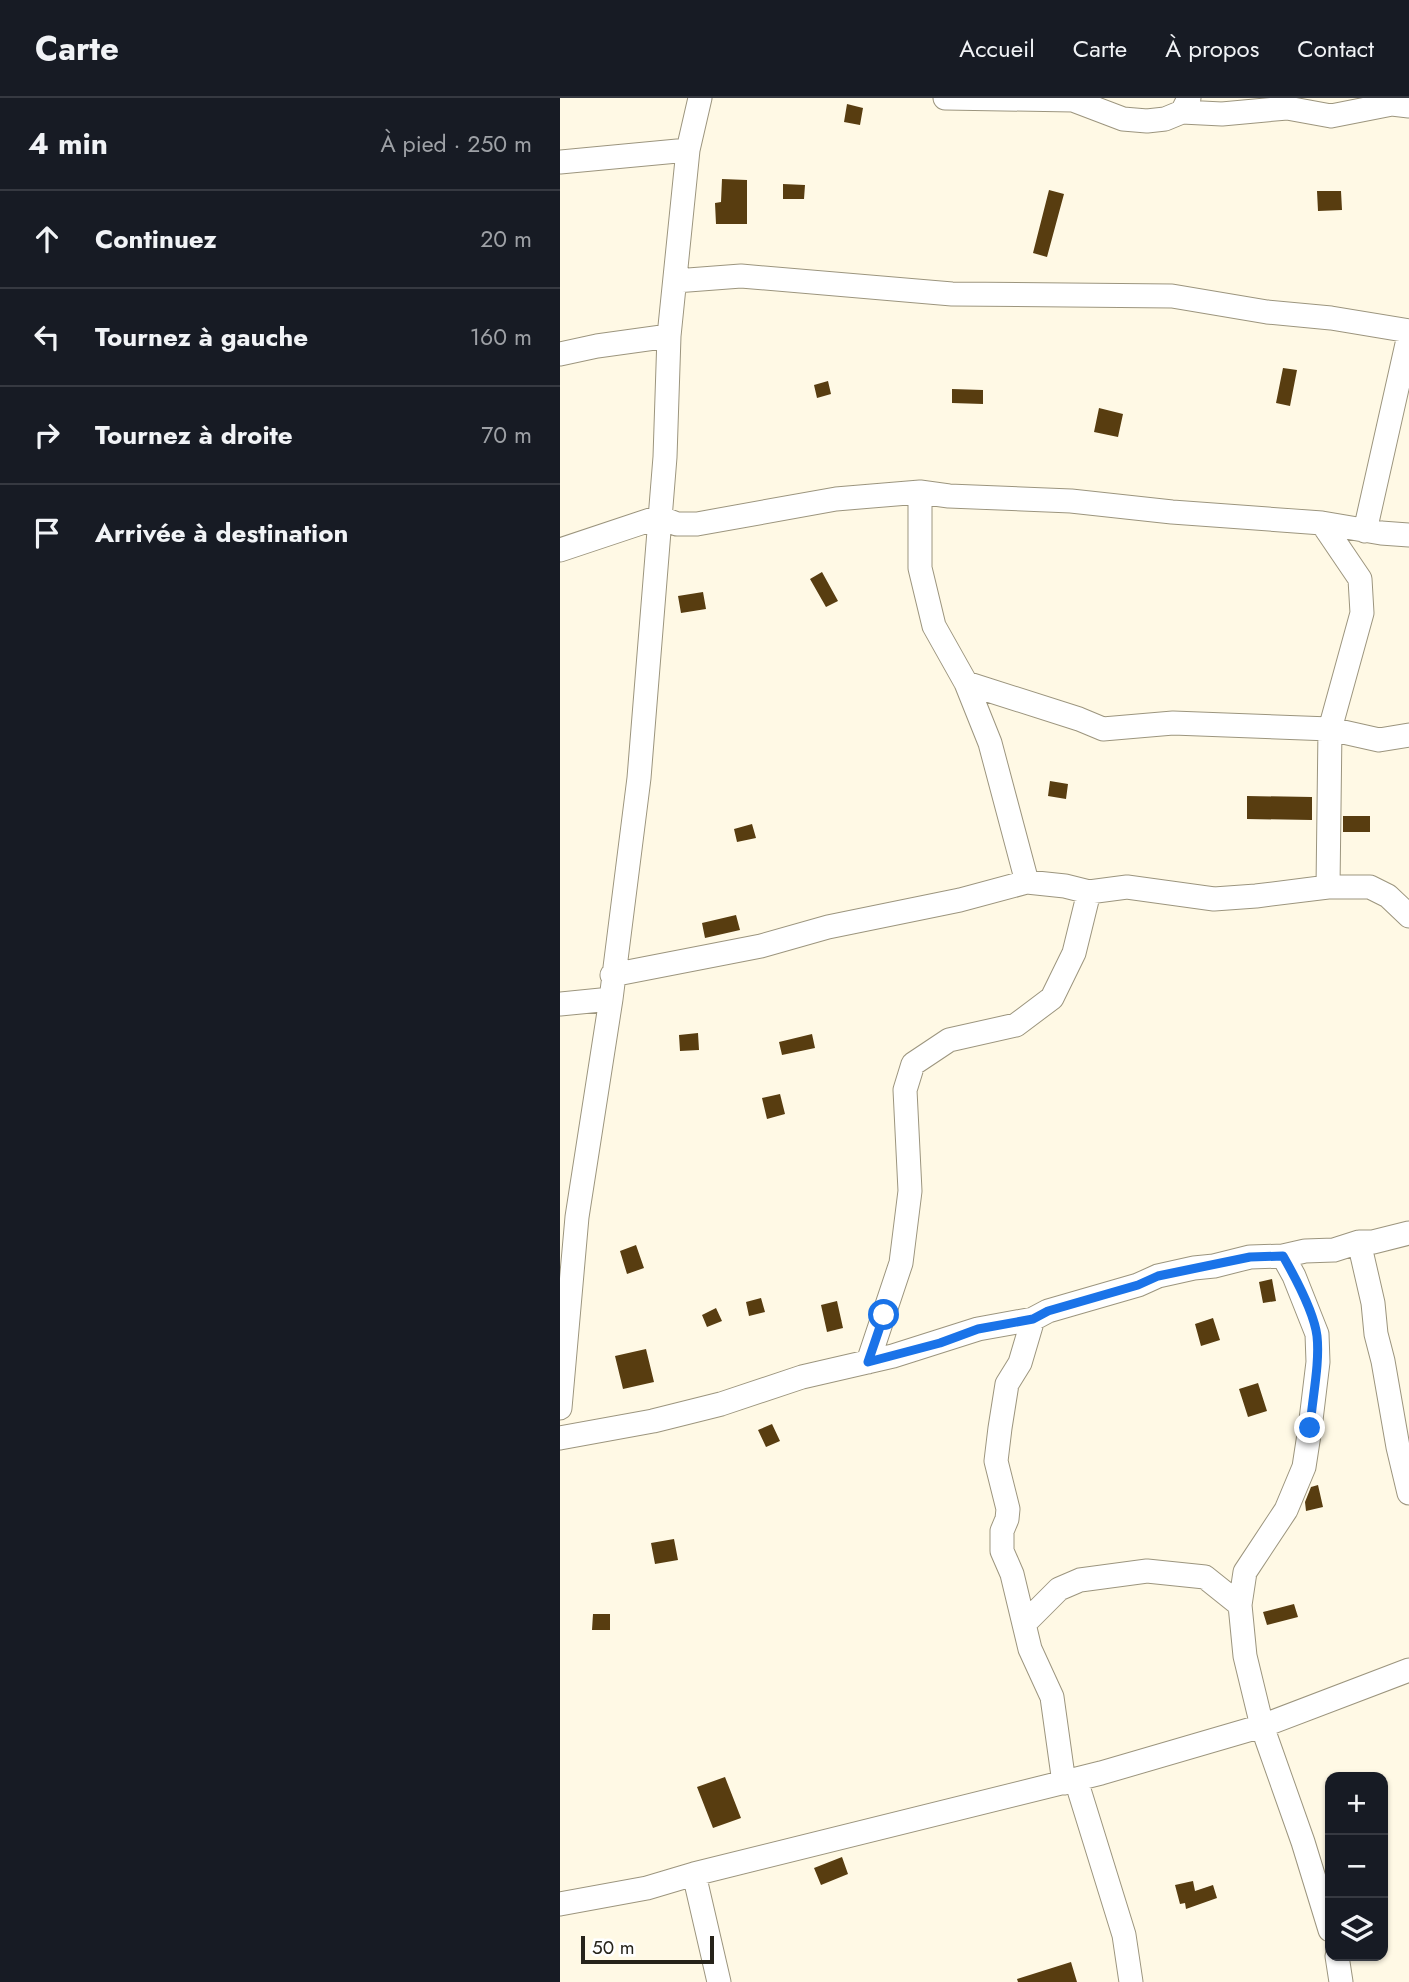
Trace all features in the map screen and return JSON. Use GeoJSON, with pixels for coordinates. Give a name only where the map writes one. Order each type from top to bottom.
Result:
{"type":"FeatureCollection","features":[{"type":"Feature","properties":{"kind":"street"},"geometry":{"type":"LineString","coordinates":[[560,1409],[577,1217],[611,999],[639,778],[665,457],[669,336],[688,150],[700,98]]}},
{"type":"Feature","properties":{"kind":"street"},"geometry":{"type":"LineString","coordinates":[[944,98],[1073,100],[1123,119],[1147,121],[1165,119],[1186,105],[1222,114],[1287,108],[1331,116],[1392,104],[1409,106]]}},
{"type":"Feature","properties":{"kind":"street"},"geometry":{"type":"LineString","coordinates":[[560,162],[688,150]]}},
{"type":"Feature","properties":{"kind":"street"},"geometry":{"type":"LineString","coordinates":[[675,281],[741,276],[952,294],[1172,296],[1267,312],[1331,318],[1409,333],[1366,530]]}},
{"type":"Feature","properties":{"kind":"street"},"geometry":{"type":"LineString","coordinates":[[560,354],[669,336]]}},
{"type":"Feature","properties":{"kind":"street"},"geometry":{"type":"LineString","coordinates":[[560,550],[660,517],[677,524],[697,524],[836,499],[919,492],[949,496],[1071,501],[1322,523],[1409,535]]}},
{"type":"Feature","properties":{"kind":"street"},"geometry":{"type":"LineString","coordinates":[[919,492],[920,568],[934,626],[967,683],[990,743],[1027,882]]}},
{"type":"Feature","properties":{"kind":"street"},"geometry":{"type":"LineString","coordinates":[[1322,523],[1360,579],[1362,613],[1330,729],[1328,887]]}},
{"type":"Feature","properties":{"kind":"street"},"geometry":{"type":"LineString","coordinates":[[967,683],[1103,729],[1173,723],[1330,729],[1378,740],[1409,734]]}},
{"type":"Feature","properties":{"kind":"street"},"geometry":{"type":"LineString","coordinates":[[612,975],[761,946],[828,927],[960,900],[1027,882],[1065,886],[1089,892],[1126,887],[1214,899],[1256,897],[1328,887],[1370,887],[1388,895],[1409,916]]}},
{"type":"Feature","properties":{"kind":"street"},"geometry":{"type":"LineString","coordinates":[[868,1362],[901,1264],[910,1191],[905,1090],[913,1064],[949,1040],[1016,1025],[1052,998],[1074,953],[1089,892]]}},
{"type":"Feature","properties":{"kind":"street"},"geometry":{"type":"LineString","coordinates":[[560,1004],[611,999]]}},
{"type":"Feature","properties":{"kind":"street"},"geometry":{"type":"LineString","coordinates":[[560,1438],[653,1422],[747,1397],[802,1377],[940,1343],[978,1329],[1033,1319],[1048,1311],[1138,1285],[1158,1276],[1250,1257],[1334,1250],[1359,1242],[1373,1242],[1409,1233]]}},
{"type":"Feature","properties":{"kind":"street"},"geometry":{"type":"LineString","coordinates":[[1359,1242],[1409,1493]]}},
{"type":"Feature","properties":{"kind":"street"},"geometry":{"type":"LineString","coordinates":[[1283,1256],[1317,1334],[1318,1362],[1310,1428],[1304,1467],[1286,1510],[1245,1572],[1240,1605],[1245,1656],[1262,1726],[1325,1914]]}},
{"type":"Feature","properties":{"kind":"street"},"geometry":{"type":"LineString","coordinates":[[1033,1319],[1020,1363],[1007,1384],[996,1461],[1007,1509],[1007,1519],[1002,1531],[1002,1551],[1012,1574],[1030,1649],[1052,1697],[1070,1782],[1124,1935],[1131,1982]]}},
{"type":"Feature","properties":{"kind":"street"},"geometry":{"type":"LineString","coordinates":[[1025,1623],[1059,1589],[1080,1580],[1147,1571],[1205,1577],[1240,1605]]}},
{"type":"Feature","properties":{"kind":"street"},"geometry":{"type":"LineString","coordinates":[[560,1904],[647,1888],[694,1874],[1070,1782],[1262,1726],[1409,1670]]}},
{"type":"Feature","properties":{"kind":"street"},"geometry":{"type":"LineString","coordinates":[[694,1874],[719,1982]]}},
{"type":"Feature","properties":{"kind":"street"},"geometry":{"type":"LineString","coordinates":[[1337,1961],[1341,1982]]}},
{"type":"Feature","properties":{"kind":"building"},"geometry":{"type":"Polygon","coordinates":[[[847,104],[863,108],[860,125],[844,122],[847,104]]]}},
{"type":"Feature","properties":{"kind":"building"},"geometry":{"type":"Polygon","coordinates":[[[722,179],[747,180],[747,224],[716,224],[715,203],[721,202],[722,179]]]}},
{"type":"Feature","properties":{"kind":"building"},"geometry":{"type":"Polygon","coordinates":[[[783,184],[805,185],[804,199],[783,199],[783,184]]]}},
{"type":"Feature","properties":{"kind":"building"},"geometry":{"type":"Polygon","coordinates":[[[1049,190],[1064,194],[1047,257],[1033,253],[1049,190]]]}},
{"type":"Feature","properties":{"kind":"building"},"geometry":{"type":"Polygon","coordinates":[[[1317,191],[1341,191],[1342,210],[1318,211],[1317,191]]]}},
{"type":"Feature","properties":{"kind":"building"},"geometry":{"type":"Polygon","coordinates":[[[1283,368],[1297,370],[1290,406],[1276,403],[1283,368]]]}},
{"type":"Feature","properties":{"kind":"building"},"geometry":{"type":"Polygon","coordinates":[[[828,381],[831,394],[817,398],[814,385],[828,381]]]}},
{"type":"Feature","properties":{"kind":"building"},"geometry":{"type":"Polygon","coordinates":[[[952,389],[983,390],[983,404],[952,403],[952,389]]]}},
{"type":"Feature","properties":{"kind":"building"},"geometry":{"type":"Polygon","coordinates":[[[1099,408],[1123,414],[1118,437],[1094,432],[1099,408]]]}},
{"type":"Feature","properties":{"kind":"building"},"geometry":{"type":"Polygon","coordinates":[[[822,572],[838,601],[826,607],[810,579],[822,572]]]}},
{"type":"Feature","properties":{"kind":"building"},"geometry":{"type":"Polygon","coordinates":[[[703,592],[706,609],[681,613],[678,596],[703,592]]]}},
{"type":"Feature","properties":{"kind":"building"},"geometry":{"type":"Polygon","coordinates":[[[1050,781],[1068,784],[1066,799],[1048,796],[1050,781]]]}},
{"type":"Feature","properties":{"kind":"building"},"geometry":{"type":"Polygon","coordinates":[[[1247,796],[1312,797],[1312,820],[1247,819],[1247,796]]]}},
{"type":"Feature","properties":{"kind":"building"},"geometry":{"type":"Polygon","coordinates":[[[1343,816],[1370,816],[1370,832],[1343,832],[1343,816]]]}},
{"type":"Feature","properties":{"kind":"building"},"geometry":{"type":"Polygon","coordinates":[[[752,824],[756,838],[737,842],[734,829],[752,824]]]}},
{"type":"Feature","properties":{"kind":"building"},"geometry":{"type":"Polygon","coordinates":[[[736,915],[740,930],[705,938],[702,923],[736,915]]]}},
{"type":"Feature","properties":{"kind":"building"},"geometry":{"type":"Polygon","coordinates":[[[698,1033],[699,1050],[680,1051],[679,1035],[698,1033]]]}},
{"type":"Feature","properties":{"kind":"building"},"geometry":{"type":"Polygon","coordinates":[[[812,1034],[815,1048],[782,1055],[779,1042],[812,1034]]]}},
{"type":"Feature","properties":{"kind":"building"},"geometry":{"type":"Polygon","coordinates":[[[780,1094],[785,1114],[767,1119],[762,1098],[780,1094]]]}},
{"type":"Feature","properties":{"kind":"building"},"geometry":{"type":"Polygon","coordinates":[[[636,1245],[644,1268],[627,1274],[620,1251],[636,1245]]]}},
{"type":"Feature","properties":{"kind":"building"},"geometry":{"type":"Polygon","coordinates":[[[1272,1279],[1276,1301],[1263,1303],[1259,1282],[1272,1279]]]}},
{"type":"Feature","properties":{"kind":"building"},"geometry":{"type":"Polygon","coordinates":[[[761,1298],[765,1312],[749,1316],[746,1302],[761,1298]]]}},
{"type":"Feature","properties":{"kind":"building"},"geometry":{"type":"Polygon","coordinates":[[[837,1301],[843,1328],[827,1332],[821,1305],[837,1301]]]}},
{"type":"Feature","properties":{"kind":"building"},"geometry":{"type":"Polygon","coordinates":[[[716,1308],[722,1321],[707,1327],[702,1315],[716,1308]]]}},
{"type":"Feature","properties":{"kind":"building"},"geometry":{"type":"Polygon","coordinates":[[[1213,1318],[1220,1340],[1201,1346],[1195,1324],[1213,1318]]]}},
{"type":"Feature","properties":{"kind":"building"},"geometry":{"type":"Polygon","coordinates":[[[646,1349],[654,1382],[623,1389],[615,1356],[646,1349]]]}},
{"type":"Feature","properties":{"kind":"building"},"geometry":{"type":"Polygon","coordinates":[[[1258,1383],[1267,1411],[1248,1417],[1239,1389],[1258,1383]]]}},
{"type":"Feature","properties":{"kind":"building"},"geometry":{"type":"Polygon","coordinates":[[[772,1424],[780,1441],[766,1447],[758,1430],[772,1424]]]}},
{"type":"Feature","properties":{"kind":"building"},"geometry":{"type":"Polygon","coordinates":[[[1318,1485],[1323,1507],[1306,1511],[1305,1502],[1311,1487],[1318,1485]]]}},
{"type":"Feature","properties":{"kind":"building"},"geometry":{"type":"Polygon","coordinates":[[[674,1539],[678,1560],[655,1564],[651,1543],[674,1539]]]}},
{"type":"Feature","properties":{"kind":"building"},"geometry":{"type":"Polygon","coordinates":[[[1294,1604],[1298,1617],[1267,1625],[1263,1612],[1294,1604]]]}},
{"type":"Feature","properties":{"kind":"building"},"geometry":{"type":"Polygon","coordinates":[[[593,1614],[610,1614],[610,1630],[592,1630],[593,1614]]]}},
{"type":"Feature","properties":{"kind":"building"},"geometry":{"type":"Polygon","coordinates":[[[725,1777],[741,1818],[713,1828],[697,1787],[725,1777]]]}},
{"type":"Feature","properties":{"kind":"building"},"geometry":{"type":"Polygon","coordinates":[[[842,1857],[848,1874],[821,1885],[814,1868],[842,1857]]]}},
{"type":"Feature","properties":{"kind":"building"},"geometry":{"type":"Polygon","coordinates":[[[1193,1881],[1195,1891],[1213,1885],[1217,1898],[1186,1909],[1185,1903],[1180,1904],[1175,1885],[1193,1881]]]}},
{"type":"Feature","properties":{"kind":"building"},"geometry":{"type":"Polygon","coordinates":[[[1071,1962],[1077,1982],[1018,1982],[1017,1979],[1071,1962]]]}},
{"type":"Feature","properties":{"kind":"route"},"geometry":{"type":"LineString","coordinates":[[884,1315],[868,1362],[940,1343],[978,1329],[1033,1319],[1048,1311],[1138,1285],[1158,1276],[1214,1266],[1234,1259],[1283,1256],[1309,1310],[1317,1334],[1318,1362],[1312,1391],[1310,1428]]}}]}
